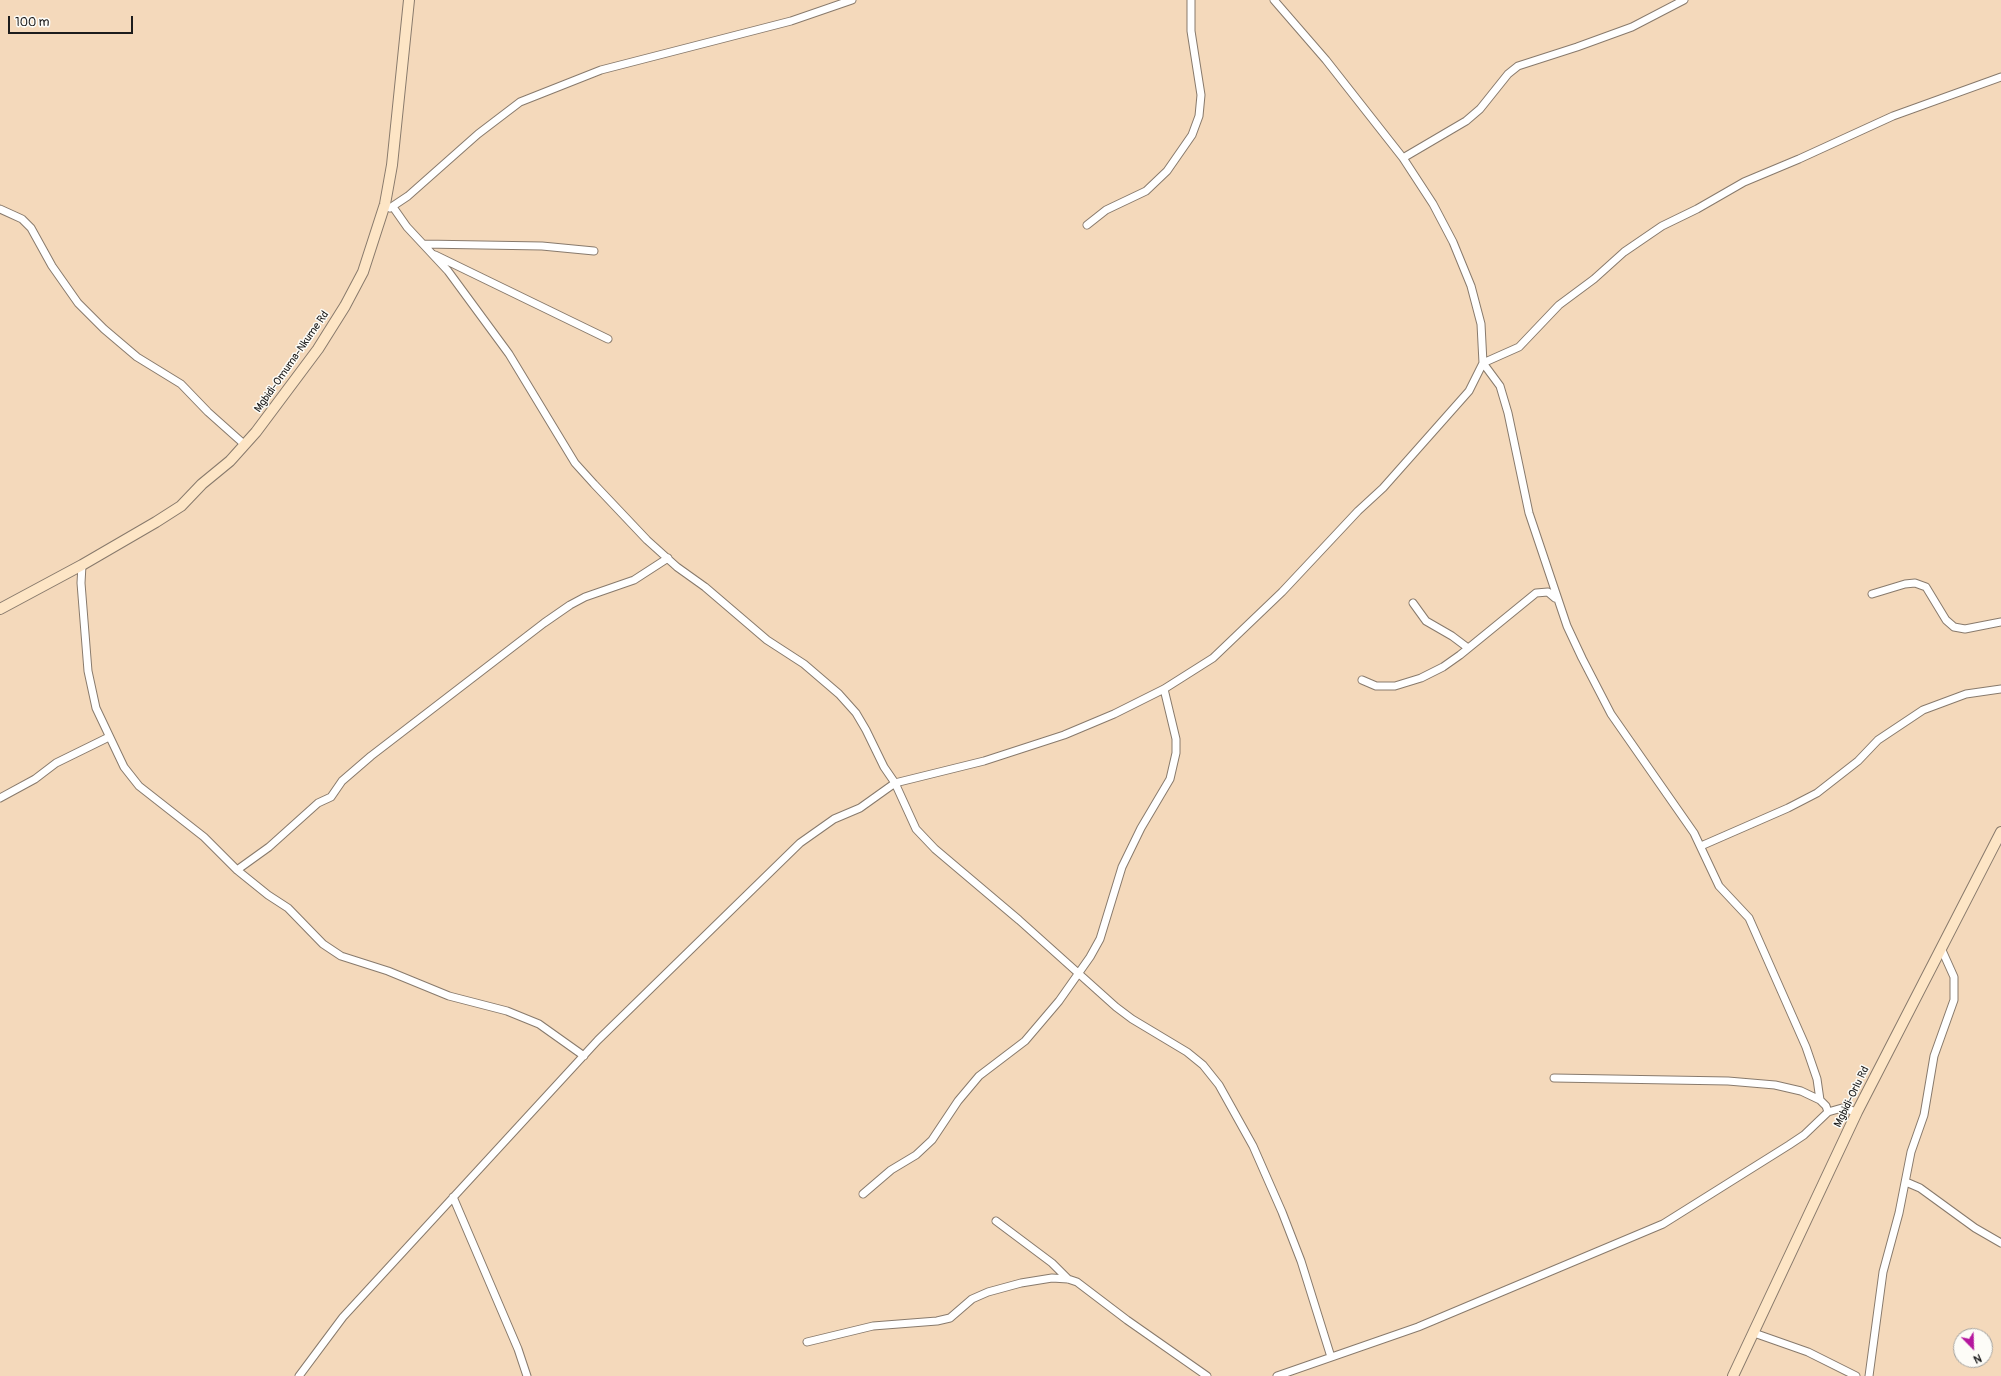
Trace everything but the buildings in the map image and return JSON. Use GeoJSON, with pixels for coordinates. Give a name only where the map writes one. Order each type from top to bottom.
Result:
{"type":"FeatureCollection","features":[{"type":"Feature","properties":{"kind":"street","name":"Mgbidi-Omuma-Nkume Rd"},"geometry":{"type":"LineString","coordinates":[[0,609],[82,565],[181,506],[202,484],[230,461],[245,444],[289,390],[318,349],[345,306],[363,272],[383,211],[392,166],[409,0]]}},
{"type":"Feature","properties":{"kind":"street"},"geometry":{"type":"LineString","coordinates":[[383,211],[393,207],[478,134],[520,102],[601,70],[791,21],[852,0]]}},
{"type":"Feature","properties":{"kind":"street"},"geometry":{"type":"LineString","coordinates":[[1087,225],[1106,210],[1146,191],[1168,171],[1192,135],[1199,116],[1201,94],[1191,31],[1191,0]]}},
{"type":"Feature","properties":{"kind":"street"},"geometry":{"type":"LineString","coordinates":[[299,1376],[343,1317],[584,1056],[800,843],[834,819],[860,808],[895,783],[984,761],[1064,735],[1114,714],[1164,689],[1213,658],[1282,592],[1358,511],[1383,488],[1469,391],[1483,363],[1481,324],[1470,286],[1453,242],[1433,204],[1402,158],[1326,60],[1274,0]]}},
{"type":"Feature","properties":{"kind":"street"},"geometry":{"type":"LineString","coordinates":[[1402,158],[1466,121],[1480,109],[1508,74],[1518,66],[1632,27],[1684,0]]}},
{"type":"Feature","properties":{"kind":"street"},"geometry":{"type":"LineString","coordinates":[[1483,363],[1519,347],[1559,305],[1594,279],[1624,252],[1662,226],[1697,209],[1744,182],[1826,147],[1893,116],[2001,77]]}},
{"type":"Feature","properties":{"kind":"street"},"geometry":{"type":"LineString","coordinates":[[393,207],[448,271],[509,354],[575,463],[647,540],[767,640],[804,664],[839,694],[856,713],[884,767],[895,783],[916,829],[935,849],[1132,1019],[1176,1044],[1203,1065],[1219,1085],[1253,1146],[1282,1212],[1301,1260],[1331,1357]]}},
{"type":"Feature","properties":{"kind":"street"},"geometry":{"type":"LineString","coordinates":[[0,209],[22,219],[31,228],[52,266],[78,303],[104,329],[137,357],[181,384],[208,412],[245,444]]}},
{"type":"Feature","properties":{"kind":"street"},"geometry":{"type":"LineString","coordinates":[[424,244],[542,246],[594,251]]}},
{"type":"Feature","properties":{"kind":"street"},"geometry":{"type":"LineString","coordinates":[[433,254],[608,339]]}},
{"type":"Feature","properties":{"kind":"street"},"geometry":{"type":"LineString","coordinates":[[1483,363],[1500,386],[1508,414],[1529,513],[1557,600],[1582,658],[1611,714],[1694,833],[1719,886],[1749,918],[1806,1047],[1817,1079],[1820,1100]]}},
{"type":"Feature","properties":{"kind":"street"},"geometry":{"type":"LineString","coordinates":[[237,870],[269,847],[318,803],[331,797],[342,781],[371,756],[502,657],[544,623],[570,605],[585,597],[634,580],[668,558]]}},
{"type":"Feature","properties":{"kind":"street"},"geometry":{"type":"LineString","coordinates":[[82,565],[81,583],[88,671],[96,708],[124,767],[139,786],[204,837],[237,870],[268,895],[288,908],[323,944],[340,956],[388,970],[449,996],[507,1011],[539,1024],[584,1056]]}},
{"type":"Feature","properties":{"kind":"street"},"geometry":{"type":"LineString","coordinates":[[1872,594],[1915,582],[1926,587],[1946,620],[1954,627],[1965,629],[2001,622]]}},
{"type":"Feature","properties":{"kind":"street"},"geometry":{"type":"LineString","coordinates":[[1362,680],[1376,686],[1395,686],[1409,682],[1443,667],[1536,593],[1548,592],[1557,600]]}},
{"type":"Feature","properties":{"kind":"street"},"geometry":{"type":"LineString","coordinates":[[1413,603],[1426,622],[1452,636],[1468,648]]}},
{"type":"Feature","properties":{"kind":"street"},"geometry":{"type":"LineString","coordinates":[[863,1194],[891,1170],[916,1155],[932,1140],[958,1102],[979,1076],[1025,1041],[1059,1001],[1100,939],[1122,867],[1141,828],[1170,779],[1176,752],[1176,739],[1164,689]]}},
{"type":"Feature","properties":{"kind":"street"},"geometry":{"type":"LineString","coordinates":[[1701,846],[1788,808],[1817,793],[1858,761],[1878,740],[1923,710],[1966,694],[2001,689]]}},
{"type":"Feature","properties":{"kind":"street"},"geometry":{"type":"LineString","coordinates":[[0,798],[35,779],[56,763],[109,738]]}},
{"type":"Feature","properties":{"kind":"street","name":"Mgbidi-Orlu Rd"},"geometry":{"type":"LineString","coordinates":[[1733,1376],[1857,1112],[2001,832]]}},
{"type":"Feature","properties":{"kind":"street"},"geometry":{"type":"LineString","coordinates":[[1869,1376],[1883,1272],[1906,1182],[1911,1152],[1924,1115],[1934,1056],[1954,1000],[1954,977],[1941,948]]}},
{"type":"Feature","properties":{"kind":"street"},"geometry":{"type":"LineString","coordinates":[[1554,1078],[1675,1079],[1775,1084],[1801,1091],[1820,1100],[1826,1106],[1828,1112]]}},
{"type":"Feature","properties":{"kind":"street"},"geometry":{"type":"LineString","coordinates":[[1277,1376],[1418,1327],[1663,1224],[1804,1135],[1828,1112],[1842,1108],[1857,1112]]}},
{"type":"Feature","properties":{"kind":"street"},"geometry":{"type":"LineString","coordinates":[[1906,1182],[1920,1188],[1975,1228],[2001,1243]]}},
{"type":"Feature","properties":{"kind":"street"},"geometry":{"type":"LineString","coordinates":[[454,1196],[518,1349],[527,1376]]}},
{"type":"Feature","properties":{"kind":"street"},"geometry":{"type":"LineString","coordinates":[[996,1221],[1028,1244],[1068,1279]]}},
{"type":"Feature","properties":{"kind":"street"},"geometry":{"type":"LineString","coordinates":[[807,1342],[873,1326],[937,1321],[950,1318],[972,1299],[988,1292],[1021,1283],[1052,1278],[1068,1279],[1078,1282],[1127,1320],[1208,1376]]}},
{"type":"Feature","properties":{"kind":"street"},"geometry":{"type":"LineString","coordinates":[[1754,1333],[1808,1352],[1856,1376]]}}]}
